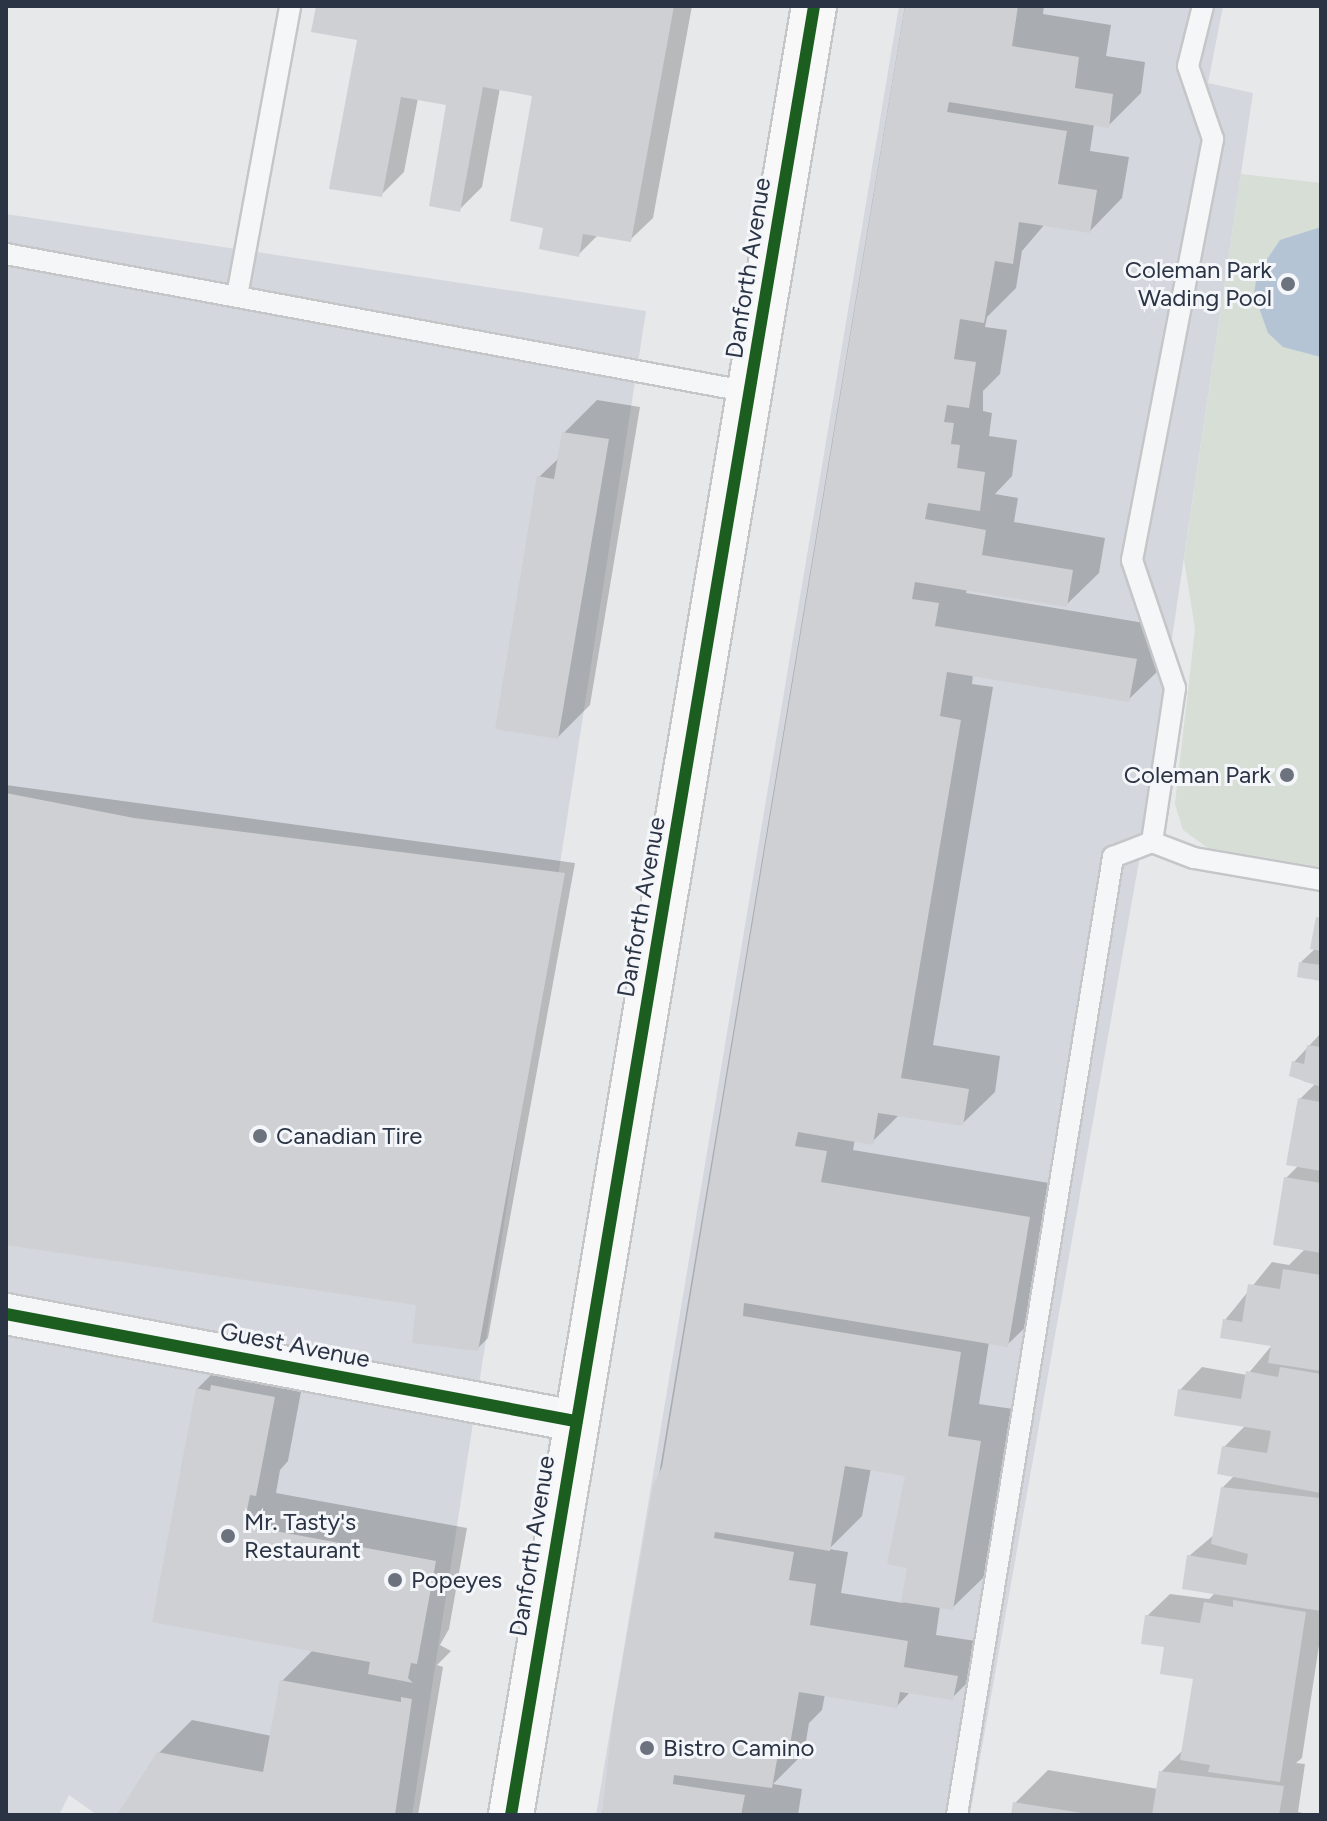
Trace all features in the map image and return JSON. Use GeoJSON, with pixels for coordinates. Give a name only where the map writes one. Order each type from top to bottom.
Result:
{"type":"FeatureCollection","features":[{"type":"Feature","properties":{"kind":"main road","name":"Danforth Avenue"},"geometry":{"type":"LineString","coordinates":[[511,1815],[814,6]]}},
{"type":"Feature","properties":{"kind":"street","name":"Guest Avenue"},"geometry":{"type":"LineString","coordinates":[[6,1314],[575,1421]]}},
{"type":"Feature","properties":{"kind":"lane"},"geometry":{"type":"LineString","coordinates":[[237,296],[290,6]]}},
{"type":"Feature","properties":{"kind":"lane"},"geometry":{"type":"LineString","coordinates":[[1152,842],[1175,688],[1132,560],[1213,139],[1188,66],[1203,6]]}},
{"type":"Feature","properties":{"kind":"lane"},"geometry":{"type":"LineString","coordinates":[[6,254],[750,392]]}},
{"type":"Feature","properties":{"kind":"lane"},"geometry":{"type":"LineString","coordinates":[[957,1815],[1113,857],[1152,842],[1194,858],[1321,880]]}},
{"type":"Feature","properties":{"kind":"shaded area"},"geometry":{"type":"Polygon","coordinates":[[[899,6],[1223,6],[1208,83],[1253,93],[1138,867],[970,1815],[596,1815],[899,6]]]}},
{"type":"Feature","properties":{"kind":"shaded area","name":"Coleman Park"},"geometry":{"type":"Polygon","coordinates":[[[1241,174],[1321,183],[1321,867],[1208,848],[1183,830],[1175,804],[1195,629],[1184,559],[1241,174]]]}},
{"type":"Feature","properties":{"kind":"shaded area"},"geometry":{"type":"Polygon","coordinates":[[[6,214],[646,311],[412,1815],[97,1815],[69,1795],[59,1815],[6,1815],[6,214]]]}},
{"type":"Feature","properties":{"kind":"water","name":"Coleman Park Wading Pool"},"geometry":{"type":"Polygon","coordinates":[[[1321,227],[1321,357],[1283,347],[1268,333],[1254,294],[1257,274],[1280,240],[1321,227]]]}},
{"type":"Feature","properties":{"kind":"building"},"geometry":{"type":"Polygon","coordinates":[[[316,6],[674,6],[631,242],[583,234],[579,257],[539,249],[543,228],[510,221],[532,96],[483,87],[460,212],[429,206],[446,105],[401,97],[382,197],[329,189],[357,40],[311,32],[316,6]]]}},
{"type":"Feature","properties":{"kind":"building"},"geometry":{"type":"Polygon","coordinates":[[[905,6],[1018,6],[1012,46],[1079,57],[1075,88],[1113,94],[1109,128],[949,102],[947,112],[1067,131],[1058,184],[1097,190],[1090,233],[1019,222],[1013,264],[995,261],[984,323],[960,319],[954,359],[976,362],[969,408],[947,405],[944,422],[954,423],[951,444],[960,445],[957,468],[985,472],[980,511],[928,503],[925,519],[986,530],[982,555],[1073,570],[1067,607],[915,582],[912,599],[939,603],[935,626],[1137,659],[1129,702],[947,672],[940,716],[961,720],[901,1078],[969,1089],[963,1126],[878,1113],[873,1145],[798,1132],[795,1146],[827,1151],[821,1182],[1030,1217],[1008,1347],[744,1303],[743,1316],[961,1352],[948,1436],[981,1441],[953,1610],[901,1602],[907,1568],[887,1564],[905,1476],[845,1466],[830,1551],[715,1532],[714,1538],[794,1552],[789,1580],[816,1584],[810,1625],[908,1641],[904,1667],[958,1676],[953,1700],[900,1692],[897,1708],[799,1692],[790,1745],[780,1743],[772,1788],[674,1775],[673,1784],[745,1795],[741,1815],[602,1815],[613,1715],[653,1486],[662,1467],[905,6]]]}},
{"type":"Feature","properties":{"kind":"building"},"geometry":{"type":"Polygon","coordinates":[[[562,432],[609,439],[558,739],[495,729],[537,476],[554,479],[562,432]]]}},
{"type":"Feature","properties":{"kind":"building","name":"Canadian Tire"},"geometry":{"type":"Polygon","coordinates":[[[6,793],[134,818],[565,873],[478,1351],[412,1343],[416,1305],[6,1245],[6,793]]]}},
{"type":"Feature","properties":{"kind":"building"},"geometry":{"type":"Polygon","coordinates":[[[1316,917],[1321,918],[1321,951],[1310,949],[1316,917]]]}},
{"type":"Feature","properties":{"kind":"building"},"geometry":{"type":"Polygon","coordinates":[[[1299,962],[1321,965],[1321,981],[1297,977],[1299,962]]]}},
{"type":"Feature","properties":{"kind":"building"},"geometry":{"type":"Polygon","coordinates":[[[1307,1045],[1321,1047],[1321,1087],[1289,1076],[1292,1061],[1304,1064],[1307,1045]]]}},
{"type":"Feature","properties":{"kind":"building"},"geometry":{"type":"Polygon","coordinates":[[[1298,1098],[1321,1102],[1321,1171],[1286,1165],[1298,1098]]]}},
{"type":"Feature","properties":{"kind":"building"},"geometry":{"type":"Polygon","coordinates":[[[1284,1177],[1321,1183],[1321,1253],[1273,1245],[1284,1177]]]}},
{"type":"Feature","properties":{"kind":"building"},"geometry":{"type":"Polygon","coordinates":[[[1283,1269],[1321,1275],[1321,1371],[1268,1363],[1271,1346],[1220,1338],[1223,1319],[1242,1322],[1248,1284],[1280,1289],[1283,1269]]]}},
{"type":"Feature","properties":{"kind":"building"},"geometry":{"type":"Polygon","coordinates":[[[1280,1367],[1321,1374],[1321,1493],[1217,1474],[1222,1446],[1267,1453],[1271,1431],[1174,1416],[1178,1389],[1241,1399],[1246,1371],[1278,1377],[1280,1367]]]}},
{"type":"Feature","properties":{"kind":"building"},"geometry":{"type":"Polygon","coordinates":[[[211,1385],[275,1397],[256,1496],[250,1495],[244,1525],[436,1561],[417,1664],[411,1663],[408,1678],[413,1683],[368,1674],[370,1662],[152,1622],[196,1388],[210,1391],[211,1385]]]}},
{"type":"Feature","properties":{"kind":"building"},"geometry":{"type":"Polygon","coordinates":[[[1221,1487],[1320,1498],[1321,1611],[1182,1589],[1187,1555],[1246,1565],[1248,1554],[1211,1544],[1221,1487]]]}},
{"type":"Feature","properties":{"kind":"building"},"geometry":{"type":"Polygon","coordinates":[[[1233,1600],[1306,1612],[1280,1782],[1208,1772],[1210,1765],[1180,1760],[1193,1679],[1160,1674],[1164,1647],[1141,1644],[1145,1615],[1200,1623],[1204,1602],[1233,1607],[1233,1600]]]}},
{"type":"Feature","properties":{"kind":"building"},"geometry":{"type":"Polygon","coordinates":[[[280,1680],[401,1702],[401,1697],[412,1699],[395,1815],[117,1815],[157,1752],[263,1772],[280,1680]]]}},
{"type":"Feature","properties":{"kind":"building"},"geometry":{"type":"Polygon","coordinates":[[[1159,1771],[1284,1786],[1279,1815],[1152,1815],[1159,1771]]]}},
{"type":"Feature","properties":{"kind":"building"},"geometry":{"type":"Polygon","coordinates":[[[1013,1802],[1082,1813],[1082,1815],[1011,1815],[1013,1802]]]}},
{"type":"Feature","properties":{"kind":"cycle path"},"geometry":{"type":"LineString","coordinates":[[511,1815],[814,6]]}},
{"type":"Feature","properties":{"kind":"cycle path"},"geometry":{"type":"LineString","coordinates":[[6,1314],[575,1421]]}},
{"type":"Feature","properties":{"kind":"place","name":"Coleman Park Wading Pool"},"geometry":{"type":"Point","coordinates":[1288,284]}},
{"type":"Feature","properties":{"kind":"place","name":"Coleman Park"},"geometry":{"type":"Point","coordinates":[1287,775]}},
{"type":"Feature","properties":{"kind":"place","name":"Canadian Tire"},"geometry":{"type":"Point","coordinates":[260,1136]}},
{"type":"Feature","properties":{"kind":"place","name":"Mr. Tasty's Restaurant"},"geometry":{"type":"Point","coordinates":[228,1536]}},
{"type":"Feature","properties":{"kind":"place","name":"Popeyes"},"geometry":{"type":"Point","coordinates":[395,1580]}},
{"type":"Feature","properties":{"kind":"place","name":"Bistro Camino"},"geometry":{"type":"Point","coordinates":[647,1748]}}]}
